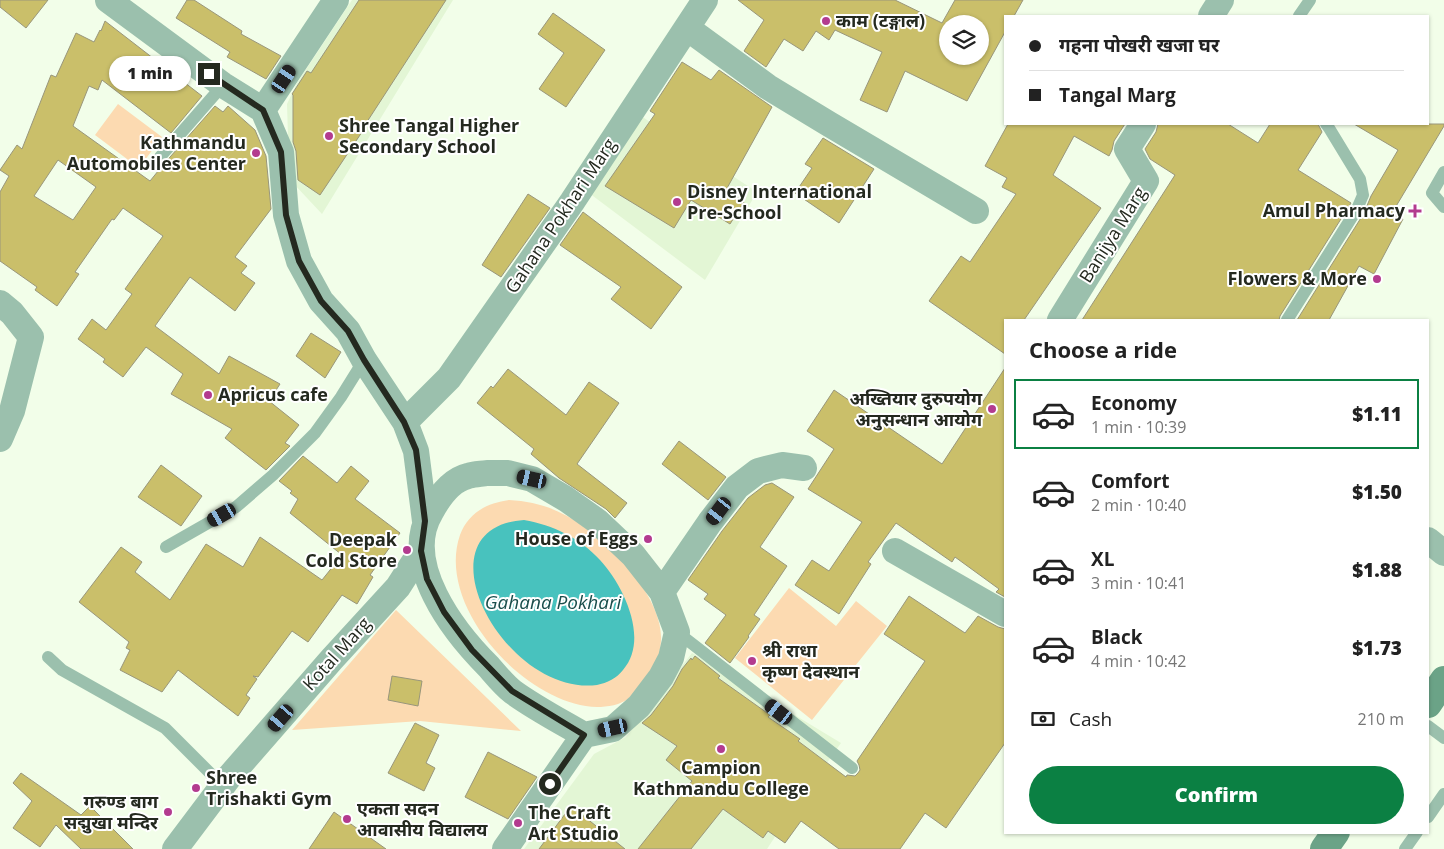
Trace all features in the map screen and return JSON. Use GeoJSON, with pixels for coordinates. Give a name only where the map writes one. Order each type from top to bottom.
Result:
{"type":"FeatureCollection","features":[{"type":"Feature","properties":{"kind":"main road"},"geometry":{"type":"LineString","coordinates":[[1429,702],[1444,680]]}},
{"type":"Feature","properties":{"kind":"main road"},"geometry":{"type":"LineString","coordinates":[[1324,849],[1335,834]]}},
{"type":"Feature","properties":{"kind":"street"},"geometry":{"type":"LineString","coordinates":[[108,0],[223,84],[263,110],[281,152],[286,215],[299,261],[321,301],[348,331],[364,360],[404,422],[416,450],[425,521],[421,551],[427,579],[444,612],[472,650],[512,691],[584,735]]}},
{"type":"Feature","properties":{"kind":"street"},"geometry":{"type":"LineString","coordinates":[[263,110],[336,0]]}},
{"type":"Feature","properties":{"kind":"street","name":"Gahana Pokhari Marg"},"geometry":{"type":"LineString","coordinates":[[404,422],[449,378],[572,202],[705,0]]}},
{"type":"Feature","properties":{"kind":"street"},"geometry":{"type":"LineString","coordinates":[[1212,15],[1222,0]]}},
{"type":"Feature","properties":{"kind":"street"},"geometry":{"type":"LineString","coordinates":[[687,28],[768,87],[976,211]]}},
{"type":"Feature","properties":{"kind":"street","name":"Banijya Marg"},"geometry":{"type":"LineString","coordinates":[[1061,319],[1146,182],[1127,149],[1142,125]]}},
{"type":"Feature","properties":{"kind":"street"},"geometry":{"type":"LineString","coordinates":[[0,303],[12,312],[31,337],[12,411],[0,439]]}},
{"type":"Feature","properties":{"kind":"street"},"geometry":{"type":"LineString","coordinates":[[662,592],[736,487],[758,471],[782,465],[804,468]]}},
{"type":"Feature","properties":{"kind":"street"},"geometry":{"type":"LineString","coordinates":[[425,521],[439,498],[453,484],[467,476],[487,473],[508,473],[532,479],[566,499],[597,521],[633,555],[662,592],[677,632],[671,658],[661,677],[639,706],[613,728],[584,735],[505,849]]}},
{"type":"Feature","properties":{"kind":"street"},"geometry":{"type":"LineString","coordinates":[[1429,541],[1444,553]]}},
{"type":"Feature","properties":{"kind":"street","name":"Kotal Marg"},"geometry":{"type":"LineString","coordinates":[[175,849],[223,786],[332,659],[398,587],[421,551]]}},
{"type":"Feature","properties":{"kind":"street"},"geometry":{"type":"LineString","coordinates":[[894,551],[1004,613]]}},
{"type":"Feature","properties":{"kind":"lane"},"geometry":{"type":"LineString","coordinates":[[1300,15],[1310,0]]}},
{"type":"Feature","properties":{"kind":"lane"},"geometry":{"type":"LineString","coordinates":[[160,157],[223,84]]}},
{"type":"Feature","properties":{"kind":"lane"},"geometry":{"type":"LineString","coordinates":[[1288,319],[1353,216],[1363,195],[1360,179],[1327,125]]}},
{"type":"Feature","properties":{"kind":"lane"},"geometry":{"type":"LineString","coordinates":[[1444,172],[1432,194],[1444,207]]}},
{"type":"Feature","properties":{"kind":"lane"},"geometry":{"type":"LineString","coordinates":[[166,547],[236,507],[273,475],[315,433],[364,360]]}},
{"type":"Feature","properties":{"kind":"lane"},"geometry":{"type":"LineString","coordinates":[[677,632],[852,768]]}},
{"type":"Feature","properties":{"kind":"lane"},"geometry":{"type":"LineString","coordinates":[[48,657],[62,670],[165,728],[223,786]]}},
{"type":"Feature","properties":{"kind":"lane"},"geometry":{"type":"LineString","coordinates":[[1429,727],[1444,738]]}},
{"type":"Feature","properties":{"kind":"lane"},"geometry":{"type":"LineString","coordinates":[[1429,816],[1444,794]]}},
{"type":"Feature","properties":{"kind":"lane"},"geometry":{"type":"LineString","coordinates":[[1405,849],[1416,834]]}},
{"type":"Feature","properties":{"kind":"shaded area","name":"Shree Tangal Higher Secondary School"},"geometry":{"type":"Polygon","coordinates":[[[352,0],[453,0],[322,214],[293,183],[289,168],[287,104],[297,83],[352,0]]]}},
{"type":"Feature","properties":{"kind":"shaded area"},"geometry":{"type":"Polygon","coordinates":[[[118,104],[162,137],[139,168],[95,135],[118,104]]]}},
{"type":"Feature","properties":{"kind":"shaded area","name":"Disney International Pre-School"},"geometry":{"type":"Polygon","coordinates":[[[641,116],[757,192],[705,280],[589,193],[641,116]]]}},
{"type":"Feature","properties":{"kind":"shaded area","name":"Gahana Pokhari"},"geometry":{"type":"Polygon","coordinates":[[[509,500],[546,507],[560,512],[582,525],[614,552],[629,569],[653,605],[659,623],[661,641],[657,659],[641,684],[626,700],[614,705],[597,707],[570,702],[542,689],[516,671],[492,647],[474,621],[461,592],[456,563],[460,535],[468,521],[479,510],[501,501],[509,500]]]}},
{"type":"Feature","properties":{"kind":"shaded area"},"geometry":{"type":"Polygon","coordinates":[[[789,588],[836,626],[856,601],[887,626],[812,720],[735,658],[789,588]]]}},
{"type":"Feature","properties":{"kind":"shaded area"},"geometry":{"type":"Polygon","coordinates":[[[396,610],[521,731],[420,721],[292,730],[396,610]]]}},
{"type":"Feature","properties":{"kind":"shaded area","name":"Campion Kathmandu College"},"geometry":{"type":"Polygon","coordinates":[[[692,653],[841,743],[767,849],[524,849],[594,754],[626,737],[692,653]]]}},
{"type":"Feature","properties":{"kind":"water","name":"Gahana Pokhari"},"geometry":{"type":"Polygon","coordinates":[[[524,520],[556,529],[584,545],[600,560],[617,583],[630,613],[634,628],[634,643],[631,657],[623,670],[612,680],[597,685],[563,682],[531,665],[504,640],[484,610],[474,579],[476,551],[492,530],[524,520]]]}},
{"type":"Feature","properties":{"kind":"building"},"geometry":{"type":"Polygon","coordinates":[[[0,0],[48,0],[26,28],[0,7],[0,0]]]}},
{"type":"Feature","properties":{"kind":"building"},"geometry":{"type":"Polygon","coordinates":[[[187,0],[194,0],[242,31],[241,34],[281,56],[266,79],[227,57],[230,52],[176,18],[187,0]]]}},
{"type":"Feature","properties":{"kind":"building","name":"Shree Tangal Higher Secondary School"},"geometry":{"type":"Polygon","coordinates":[[[359,0],[446,0],[320,195],[298,180],[296,151],[293,142],[292,94],[307,71],[311,73],[359,0]]]}},
{"type":"Feature","properties":{"kind":"building"},"geometry":{"type":"Polygon","coordinates":[[[738,0],[895,0],[939,22],[939,65],[987,65],[967,101],[905,71],[887,112],[860,100],[882,52],[835,30],[829,40],[816,31],[803,51],[784,39],[766,67],[744,51],[764,20],[738,0]]]}},
{"type":"Feature","properties":{"kind":"building"},"geometry":{"type":"Polygon","coordinates":[[[955,0],[1023,0],[1015,15],[1004,15],[1004,34],[989,61],[989,15],[947,15],[955,0]]]}},
{"type":"Feature","properties":{"kind":"building"},"geometry":{"type":"Polygon","coordinates":[[[553,13],[605,50],[566,107],[539,89],[564,53],[538,34],[553,13]]]}},
{"type":"Feature","properties":{"kind":"building"},"geometry":{"type":"Polygon","coordinates":[[[105,21],[202,96],[171,133],[102,80],[98,90],[89,86],[73,126],[150,181],[215,106],[223,112],[228,106],[255,130],[266,156],[271,209],[235,257],[247,266],[241,273],[255,283],[235,311],[190,277],[155,326],[219,374],[229,356],[280,384],[269,401],[299,425],[285,443],[290,446],[266,470],[225,438],[232,429],[171,394],[183,374],[146,347],[123,377],[103,362],[105,359],[78,339],[92,319],[106,330],[132,294],[125,289],[163,236],[123,208],[114,220],[112,219],[75,272],[79,274],[57,306],[35,290],[37,287],[0,261],[0,192],[9,176],[0,170],[17,145],[22,149],[51,75],[56,77],[76,33],[94,42],[105,21]],[[58,160],[34,196],[73,220],[96,187],[58,160]]]}},
{"type":"Feature","properties":{"kind":"building"},"geometry":{"type":"Polygon","coordinates":[[[682,62],[711,80],[719,70],[772,107],[726,190],[744,202],[730,224],[691,200],[674,228],[605,186],[655,114],[650,111],[682,62]]]}},
{"type":"Feature","properties":{"kind":"building"},"geometry":{"type":"Polygon","coordinates":[[[1444,124],[1392,213],[1403,219],[1374,274],[1359,266],[1330,319],[1298,319],[1364,213],[1371,196],[1398,150],[1356,125],[1444,124]]]}},
{"type":"Feature","properties":{"kind":"building"},"geometry":{"type":"Polygon","coordinates":[[[1007,125],[1124,125],[1114,141],[1109,156],[1074,136],[1053,175],[1101,208],[1025,319],[1004,319],[1004,353],[929,301],[961,256],[970,262],[1016,194],[1002,187],[1007,178],[985,166],[1007,125]]]}},
{"type":"Feature","properties":{"kind":"building"},"geometry":{"type":"Polygon","coordinates":[[[1158,125],[1230,125],[1258,143],[1269,125],[1318,125],[1322,132],[1298,170],[1351,203],[1279,319],[1083,319],[1175,175],[1150,159],[1145,149],[1156,132],[1158,125]]]}},
{"type":"Feature","properties":{"kind":"building"},"geometry":{"type":"Polygon","coordinates":[[[823,138],[874,169],[839,223],[795,193],[812,168],[805,164],[823,138]]]}},
{"type":"Feature","properties":{"kind":"building"},"geometry":{"type":"Polygon","coordinates":[[[528,194],[550,208],[501,277],[482,265],[528,194]]]}},
{"type":"Feature","properties":{"kind":"building"},"geometry":{"type":"Polygon","coordinates":[[[583,212],[682,287],[651,329],[611,299],[621,287],[560,245],[583,212]]]}},
{"type":"Feature","properties":{"kind":"building"},"geometry":{"type":"Polygon","coordinates":[[[311,333],[341,352],[325,378],[296,356],[311,333]]]}},
{"type":"Feature","properties":{"kind":"building"},"geometry":{"type":"Polygon","coordinates":[[[508,369],[566,415],[589,382],[619,403],[577,464],[627,503],[615,518],[606,509],[559,478],[531,454],[534,449],[477,403],[491,386],[493,388],[508,369]]]}},
{"type":"Feature","properties":{"kind":"building"},"geometry":{"type":"Polygon","coordinates":[[[1004,370],[1004,596],[996,592],[999,589],[955,557],[952,562],[896,523],[868,562],[871,564],[839,614],[795,585],[812,560],[829,571],[862,522],[808,489],[834,449],[807,431],[834,390],[942,464],[1004,370]]]}},
{"type":"Feature","properties":{"kind":"building"},"geometry":{"type":"Polygon","coordinates":[[[679,441],[726,477],[708,500],[662,464],[679,441]]]}},
{"type":"Feature","properties":{"kind":"building"},"geometry":{"type":"Polygon","coordinates":[[[303,456],[337,483],[351,466],[369,481],[355,499],[400,533],[370,575],[373,577],[357,604],[342,595],[308,642],[292,631],[258,677],[253,676],[257,679],[246,695],[250,698],[238,716],[178,670],[162,692],[120,670],[130,650],[126,648],[129,642],[79,602],[121,547],[142,562],[135,572],[170,600],[206,544],[243,567],[260,537],[322,580],[342,555],[290,513],[298,499],[290,493],[292,491],[279,481],[303,456]]]}},
{"type":"Feature","properties":{"kind":"building"},"geometry":{"type":"Polygon","coordinates":[[[161,465],[202,496],[181,526],[138,497],[161,465]]]}},
{"type":"Feature","properties":{"kind":"building"},"geometry":{"type":"Polygon","coordinates":[[[772,483],[794,497],[760,547],[787,566],[754,615],[760,619],[730,663],[705,643],[726,615],[704,599],[708,594],[688,580],[748,498],[765,485],[772,483]]]}},
{"type":"Feature","properties":{"kind":"building"},"geometry":{"type":"Polygon","coordinates":[[[909,596],[965,633],[978,616],[1004,629],[1004,744],[946,828],[925,813],[900,849],[839,849],[801,821],[785,843],[768,831],[763,838],[723,809],[691,849],[638,849],[692,781],[666,760],[677,746],[642,723],[651,715],[673,686],[682,669],[691,658],[692,660],[695,656],[720,676],[718,678],[770,715],[768,717],[800,739],[798,741],[846,777],[847,775],[855,776],[860,770],[857,761],[925,661],[884,634],[909,596]]]}},
{"type":"Feature","properties":{"kind":"building"},"geometry":{"type":"Polygon","coordinates":[[[392,676],[422,681],[418,706],[388,700],[392,676]]]}},
{"type":"Feature","properties":{"kind":"building"},"geometry":{"type":"Polygon","coordinates":[[[415,723],[439,735],[426,763],[435,768],[424,791],[388,773],[415,723]]]}},
{"type":"Feature","properties":{"kind":"building"},"geometry":{"type":"Polygon","coordinates":[[[488,752],[537,777],[508,819],[465,797],[488,752]]]}},
{"type":"Feature","properties":{"kind":"building"},"geometry":{"type":"Polygon","coordinates":[[[21,773],[81,815],[90,806],[133,849],[81,849],[56,825],[40,847],[13,828],[32,801],[13,783],[21,773]]]}},
{"type":"Feature","properties":{"kind":"building"},"geometry":{"type":"Polygon","coordinates":[[[571,806],[625,849],[539,849],[571,806]]]}},
{"type":"Feature","properties":{"kind":"building"},"geometry":{"type":"Polygon","coordinates":[[[334,812],[386,849],[309,849],[334,812]]]}},
{"type":"Feature","properties":{"kind":"place","name":"काम (टङ्गाल)"},"geometry":{"type":"Point","coordinates":[826,21]}},
{"type":"Feature","properties":{"kind":"place","name":"Shree Tangal Higher Secondary School"},"geometry":{"type":"Point","coordinates":[329,136]}},
{"type":"Feature","properties":{"kind":"place","name":"Kathmandu Automobiles Center"},"geometry":{"type":"Point","coordinates":[256,153]}},
{"type":"Feature","properties":{"kind":"place","name":"Disney International Pre-School"},"geometry":{"type":"Point","coordinates":[677,202]}},
{"type":"Feature","properties":{"kind":"place","name":"Amul Pharmacy"},"geometry":{"type":"Point","coordinates":[1415,211]}},
{"type":"Feature","properties":{"kind":"place","name":"Flowers & More"},"geometry":{"type":"Point","coordinates":[1377,279]}},
{"type":"Feature","properties":{"kind":"place","name":"Apricus cafe"},"geometry":{"type":"Point","coordinates":[208,395]}},
{"type":"Feature","properties":{"kind":"place","name":"अख्तियार दुरुपयोग अनुसन्धान आयोग"},"geometry":{"type":"Point","coordinates":[992,409]}},
{"type":"Feature","properties":{"kind":"place","name":"House of Eggs"},"geometry":{"type":"Point","coordinates":[648,539]}},
{"type":"Feature","properties":{"kind":"place","name":"Deepak Cold Store"},"geometry":{"type":"Point","coordinates":[407,550]}},
{"type":"Feature","properties":{"kind":"place","name":"श्री राधा कृष्ण देवस्थान"},"geometry":{"type":"Point","coordinates":[752,661]}},
{"type":"Feature","properties":{"kind":"place","name":"Campion Kathmandu College"},"geometry":{"type":"Point","coordinates":[721,749]}},
{"type":"Feature","properties":{"kind":"place","name":"Shree Trishakti Gym"},"geometry":{"type":"Point","coordinates":[196,788]}},
{"type":"Feature","properties":{"kind":"place","name":"गरुण्ड बाग सद्मुखा मन्दिर"},"geometry":{"type":"Point","coordinates":[168,812]}},
{"type":"Feature","properties":{"kind":"place","name":"एकता सदन आवासीय विद्यालय"},"geometry":{"type":"Point","coordinates":[347,819]}},
{"type":"Feature","properties":{"kind":"place","name":"The Craft Art Studio"},"geometry":{"type":"Point","coordinates":[518,823]}},
{"type":"Feature","properties":{"kind":"route"},"geometry":{"type":"LineString","coordinates":[[209,74],[263,110],[281,152],[286,215],[299,261],[321,301],[348,331],[364,360],[404,422],[416,450],[425,521],[421,551],[427,579],[444,612],[472,650],[512,691],[584,735],[550,784]]}}]}
